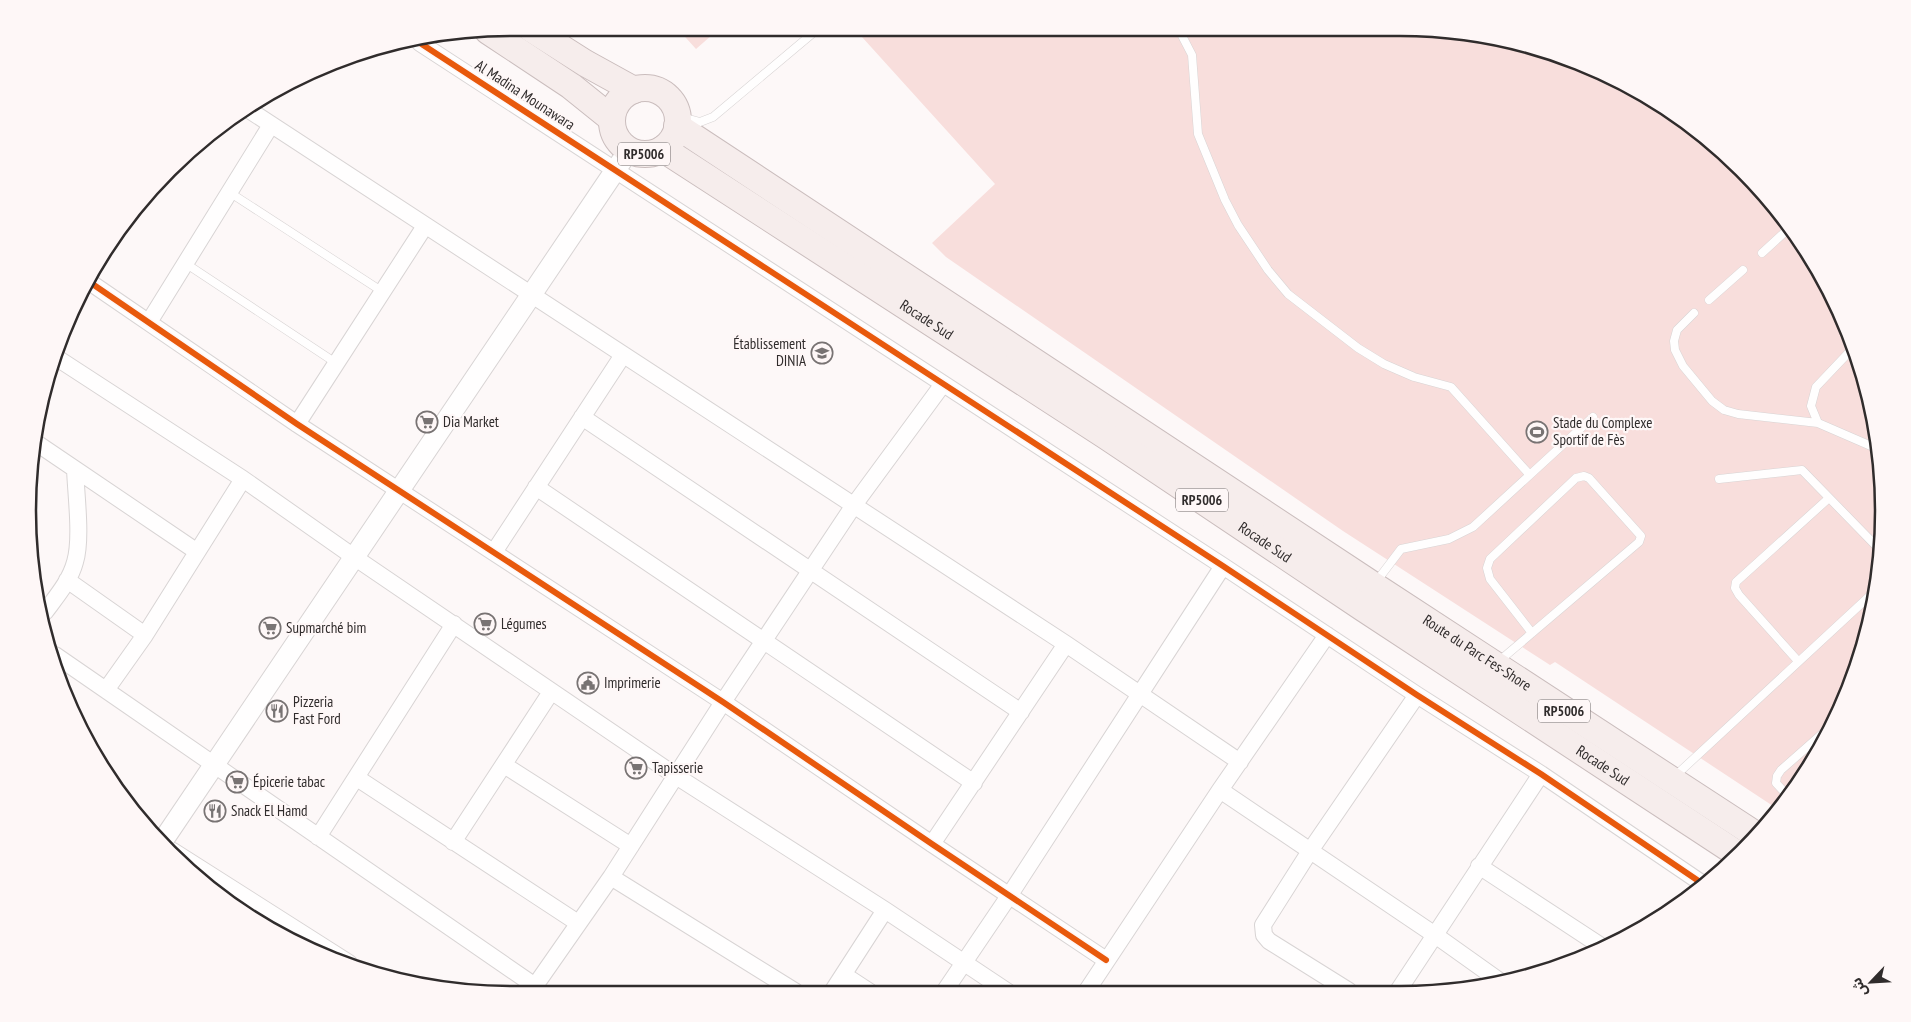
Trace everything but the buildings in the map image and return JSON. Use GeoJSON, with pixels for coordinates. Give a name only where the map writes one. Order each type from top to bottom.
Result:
{"type":"FeatureCollection","features":[{"type":"Feature","properties":{"kind":"highway"},"geometry":{"type":"LineString","coordinates":[[496,36],[571,86],[612,119],[615,106],[623,96],[634,90]]}},
{"type":"Feature","properties":{"kind":"highway","name":"RP5006"},"geometry":{"type":"LineString","coordinates":[[543,36],[585,63],[634,90],[646,88],[658,90],[667,96],[674,105],[677,121],[672,139],[663,148],[622,160],[612,119]]}},
{"type":"Feature","properties":{"kind":"highway","name":"Rocade Sud"},"geometry":{"type":"LineString","coordinates":[[677,121],[1373,585]]}},
{"type":"Feature","properties":{"kind":"highway","name":"Rocade Sud"},"geometry":{"type":"LineString","coordinates":[[663,148],[1106,436],[1363,608],[1732,851]]}},
{"type":"Feature","properties":{"kind":"highway","name":"Route du Parc Fes-Shore"},"geometry":{"type":"LineString","coordinates":[[1373,585],[1750,831]]}},
{"type":"Feature","properties":{"kind":"street","name":"Al Madina Mounawara"},"geometry":{"type":"LineString","coordinates":[[424,44],[622,160],[670,206],[1223,566],[1417,695],[1541,774],[1698,881]]}},
{"type":"Feature","properties":{"kind":"street"},"geometry":{"type":"LineString","coordinates":[[253,112],[1066,644],[1240,762]]}},
{"type":"Feature","properties":{"kind":"street"},"geometry":{"type":"LineString","coordinates":[[149,322],[271,124]]}},
{"type":"Feature","properties":{"kind":"street"},"geometry":{"type":"LineString","coordinates":[[166,837],[622,160]]}},
{"type":"Feature","properties":{"kind":"street"},"geometry":{"type":"LineString","coordinates":[[297,424],[425,226]]}},
{"type":"Feature","properties":{"kind":"street"},"geometry":{"type":"LineString","coordinates":[[94,285],[297,424],[723,702],[1106,960]]}},
{"type":"Feature","properties":{"kind":"street"},"geometry":{"type":"LineString","coordinates":[[494,552],[623,354]]}},
{"type":"Feature","properties":{"kind":"street"},"geometry":{"type":"LineString","coordinates":[[60,360],[243,479],[354,557],[676,776],[886,910],[999,986]]}},
{"type":"Feature","properties":{"kind":"street"},"geometry":{"type":"LineString","coordinates":[[536,986],[611,877],[810,570],[854,505],[943,384]]}},
{"type":"Feature","properties":{"kind":"street"},"geometry":{"type":"LineString","coordinates":[[582,416],[1021,712]]}},
{"type":"Feature","properties":{"kind":"street"},"geometry":{"type":"LineString","coordinates":[[41,446],[196,552]]}},
{"type":"Feature","properties":{"kind":"street"},"geometry":{"type":"LineString","coordinates":[[46,610],[67,580],[75,564],[78,549],[75,470]]}},
{"type":"Feature","properties":{"kind":"street"},"geometry":{"type":"LineString","coordinates":[[106,690],[145,635],[243,479]]}},
{"type":"Feature","properties":{"kind":"street"},"geometry":{"type":"LineString","coordinates":[[536,487],[974,783]]}},
{"type":"Feature","properties":{"kind":"street"},"geometry":{"type":"LineString","coordinates":[[948,986],[1009,896],[1223,566]]}},
{"type":"Feature","properties":{"kind":"street"},"geometry":{"type":"LineString","coordinates":[[67,580],[145,635]]}},
{"type":"Feature","properties":{"kind":"street"},"geometry":{"type":"LineString","coordinates":[[318,837],[454,624]]}},
{"type":"Feature","properties":{"kind":"street"},"geometry":{"type":"LineString","coordinates":[[1090,986],[1220,790],[1327,636]]}},
{"type":"Feature","properties":{"kind":"street"},"geometry":{"type":"LineString","coordinates":[[932,844],[1066,644]]}},
{"type":"Feature","properties":{"kind":"street"},"geometry":{"type":"LineString","coordinates":[[59,658],[215,764],[527,986]]}},
{"type":"Feature","properties":{"kind":"street"},"geometry":{"type":"LineString","coordinates":[[452,842],[504,766],[551,692]]}},
{"type":"Feature","properties":{"kind":"street"},"geometry":{"type":"LineString","coordinates":[[1341,986],[1269,941],[1262,931],[1263,925],[1310,851],[1417,695]]}},
{"type":"Feature","properties":{"kind":"street"},"geometry":{"type":"LineString","coordinates":[[504,766],[631,846]]}},
{"type":"Feature","properties":{"kind":"street"},"geometry":{"type":"LineString","coordinates":[[1401,986],[1541,774]]}},
{"type":"Feature","properties":{"kind":"street"},"geometry":{"type":"LineString","coordinates":[[357,778],[578,923]]}},
{"type":"Feature","properties":{"kind":"street"},"geometry":{"type":"LineString","coordinates":[[1220,790],[1494,977]]}},
{"type":"Feature","properties":{"kind":"street"},"geometry":{"type":"LineString","coordinates":[[194,864],[327,949]]}},
{"type":"Feature","properties":{"kind":"street"},"geometry":{"type":"LineString","coordinates":[[1479,866],[1597,943]]}},
{"type":"Feature","properties":{"kind":"street"},"geometry":{"type":"LineString","coordinates":[[611,877],[786,986]]}},
{"type":"Feature","properties":{"kind":"street"},"geometry":{"type":"LineString","coordinates":[[836,986],[886,910]]}},
{"type":"Feature","properties":{"kind":"street"},"geometry":{"type":"LineString","coordinates":[[844,975],[861,986]]}},
{"type":"Feature","properties":{"kind":"lane"},"geometry":{"type":"LineString","coordinates":[[677,121],[700,122],[714,117],[810,36]]}},
{"type":"Feature","properties":{"kind":"lane"},"geometry":{"type":"LineString","coordinates":[[1182,36],[1192,55],[1194,64],[1198,134],[1225,200],[1238,225],[1276,279],[1288,294],[1358,348],[1384,364],[1414,377],[1451,387],[1529,474]]}},
{"type":"Feature","properties":{"kind":"lane"},"geometry":{"type":"LineString","coordinates":[[229,192],[383,292]]}},
{"type":"Feature","properties":{"kind":"lane"},"geometry":{"type":"LineString","coordinates":[[1762,252],[1785,233]]}},
{"type":"Feature","properties":{"kind":"lane"},"geometry":{"type":"LineString","coordinates":[[185,263],[336,363]]}},
{"type":"Feature","properties":{"kind":"lane"},"geometry":{"type":"LineString","coordinates":[[1709,300],[1743,270]]}},
{"type":"Feature","properties":{"kind":"lane"},"geometry":{"type":"LineString","coordinates":[[1694,313],[1677,330],[1674,341],[1675,350],[1683,366],[1712,402],[1724,410],[1738,414],[1818,423],[1871,447]]}},
{"type":"Feature","properties":{"kind":"lane"},"geometry":{"type":"LineString","coordinates":[[1818,423],[1811,406],[1816,387],[1848,353]]}},
{"type":"Feature","properties":{"kind":"lane"},"geometry":{"type":"LineString","coordinates":[[1373,585],[1401,549],[1449,540],[1473,527],[1592,418]]}},
{"type":"Feature","properties":{"kind":"lane"},"geometry":{"type":"LineString","coordinates":[[1719,479],[1802,470],[1874,544]]}},
{"type":"Feature","properties":{"kind":"lane"},"geometry":{"type":"LineString","coordinates":[[1494,665],[1532,633],[1639,542],[1641,536],[1589,478],[1584,476],[1576,478],[1490,559],[1486,568],[1490,579],[1532,633]]}},
{"type":"Feature","properties":{"kind":"lane"},"geometry":{"type":"LineString","coordinates":[[1798,661],[1739,595],[1735,588],[1736,582],[1829,498]]}},
{"type":"Feature","properties":{"kind":"lane"},"geometry":{"type":"LineString","coordinates":[[1670,780],[1867,599]]}},
{"type":"Feature","properties":{"kind":"lane"},"geometry":{"type":"LineString","coordinates":[[1784,791],[1776,784],[1777,776],[1781,770],[1816,739]]}},
{"type":"Feature","properties":{"kind":"shaded area"},"geometry":{"type":"Polygon","coordinates":[[[684,36],[711,36],[696,49],[684,36]]]}},
{"type":"Feature","properties":{"kind":"shaded area","name":"Stade du Complexe Sportif de Fès"},"geometry":{"type":"Polygon","coordinates":[[[1400,36],[1462,40],[1523,52],[1582,72],[1610,85],[1664,116],[1713,154],[1736,175],[1777,222],[1795,247],[1826,301],[1850,358],[1859,388],[1866,418],[1874,480],[1874,542],[1871,573],[1866,604],[1850,664],[1826,721],[1795,775],[1772,806],[1555,662],[1550,665],[1343,531],[946,257],[932,243],[995,184],[862,37],[1400,36]]]}},
{"type":"Feature","properties":{"kind":"cycle path"},"geometry":{"type":"LineString","coordinates":[[422,44],[1223,566],[1417,695],[1541,774],[1698,881]]}},
{"type":"Feature","properties":{"kind":"cycle path"},"geometry":{"type":"LineString","coordinates":[[94,285],[297,424],[723,702],[1106,960]]}},
{"type":"Feature","properties":{"kind":"place","name":"Établissement DINIA"},"geometry":{"type":"Point","coordinates":[822,353]}},
{"type":"Feature","properties":{"kind":"place","name":"Dia Market"},"geometry":{"type":"Point","coordinates":[427,422]}},
{"type":"Feature","properties":{"kind":"place","name":"Stade du Complexe Sportif de Fès"},"geometry":{"type":"Point","coordinates":[1537,432]}},
{"type":"Feature","properties":{"kind":"place","name":"Légumes"},"geometry":{"type":"Point","coordinates":[485,624]}},
{"type":"Feature","properties":{"kind":"place","name":"Supmarché bim"},"geometry":{"type":"Point","coordinates":[270,628]}},
{"type":"Feature","properties":{"kind":"place","name":"Imprimerie"},"geometry":{"type":"Point","coordinates":[588,683]}},
{"type":"Feature","properties":{"kind":"place","name":"Pizzeria Fast Ford"},"geometry":{"type":"Point","coordinates":[277,711]}},
{"type":"Feature","properties":{"kind":"place","name":"Tapisserie"},"geometry":{"type":"Point","coordinates":[636,768]}},
{"type":"Feature","properties":{"kind":"place","name":"Épicerie tabac"},"geometry":{"type":"Point","coordinates":[237,782]}},
{"type":"Feature","properties":{"kind":"place","name":"Snack El Hamd"},"geometry":{"type":"Point","coordinates":[215,811]}}]}
